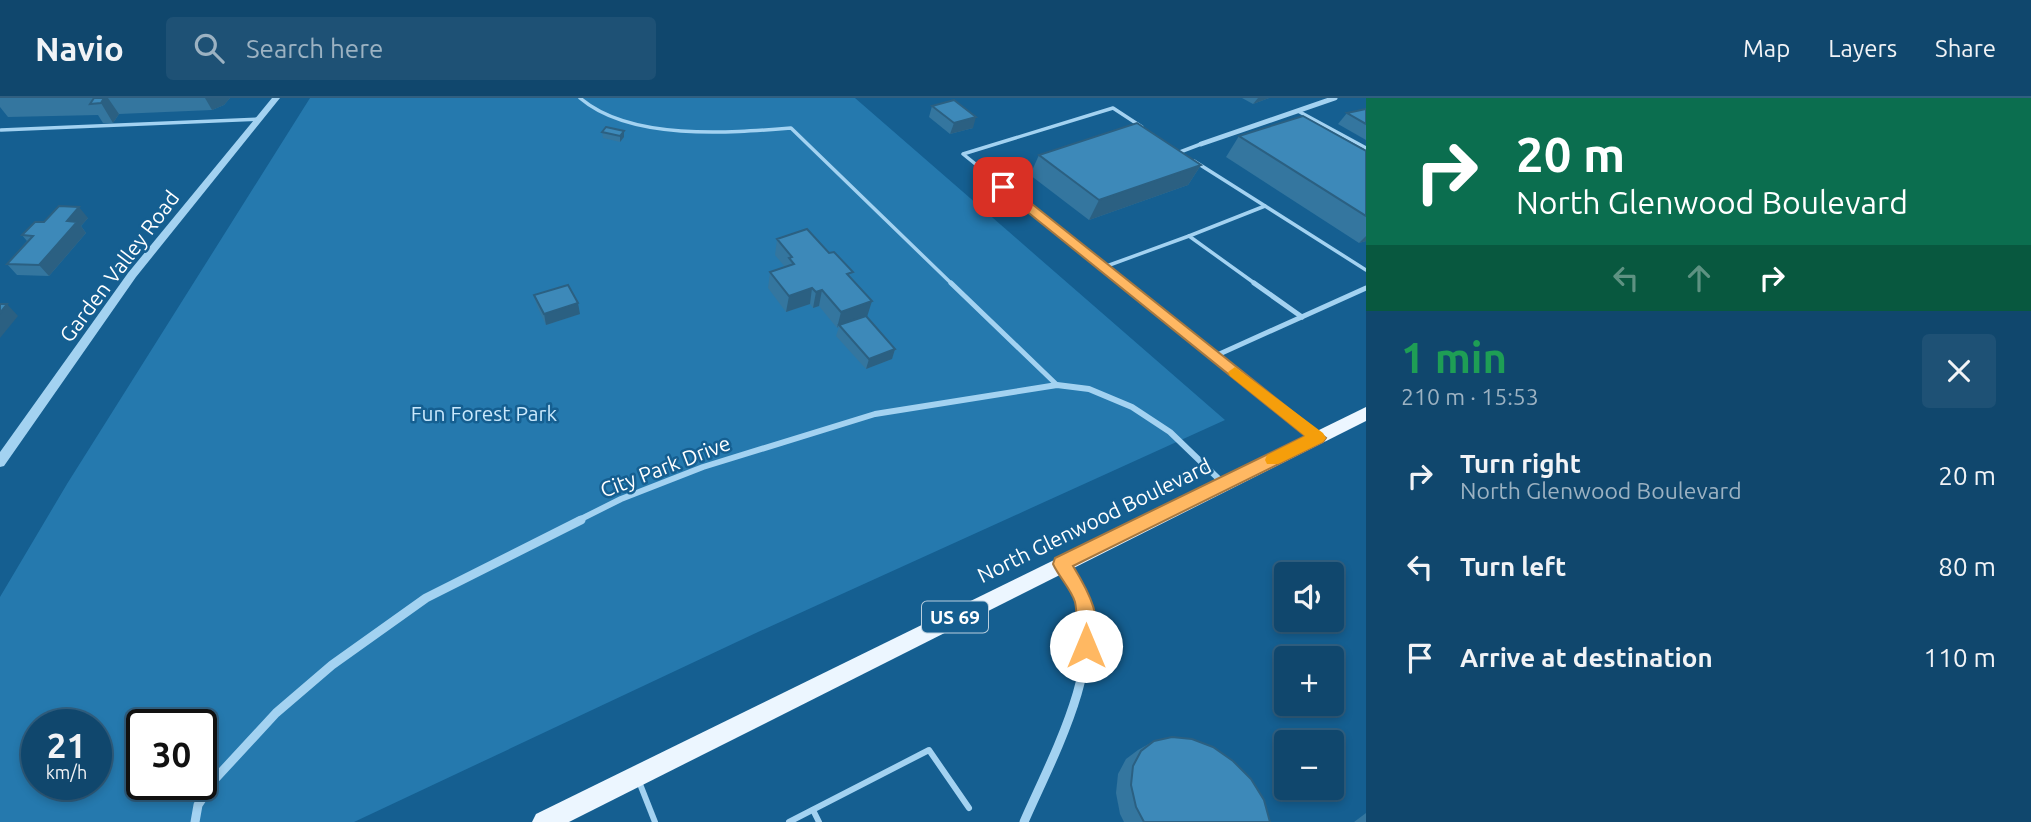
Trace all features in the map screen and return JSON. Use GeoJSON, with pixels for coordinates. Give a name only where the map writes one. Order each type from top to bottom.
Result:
{"type":"FeatureCollection","features":[{"type":"Feature","properties":{"kind":"main road","name":"North Glenwood Boulevard"},"geometry":{"type":"LineString","coordinates":[[544,822],[1366,413]]}},
{"type":"Feature","properties":{"kind":"street","name":"Garden Valley Road"},"geometry":{"type":"LineString","coordinates":[[0,462],[132,275],[276,98]]}},
{"type":"Feature","properties":{"kind":"street"},"geometry":{"type":"LineString","coordinates":[[1201,144],[1335,98]]}},
{"type":"Feature","properties":{"kind":"street","name":"City Park Drive"},"geometry":{"type":"LineString","coordinates":[[195,822],[198,805],[215,779],[276,713],[332,665],[426,598],[621,499],[703,467],[875,414],[1057,385],[1089,389],[1132,407],[1170,432],[1224,484]]}},
{"type":"Feature","properties":{"kind":"street"},"geometry":{"type":"LineString","coordinates":[[1024,822],[1076,695],[1083,668],[1088,623],[1083,598],[1061,564]]}},
{"type":"Feature","properties":{"kind":"lane"},"geometry":{"type":"LineString","coordinates":[[580,98],[594,110],[612,118],[691,132],[732,133],[791,128],[1057,385]]}},
{"type":"Feature","properties":{"kind":"lane"},"geometry":{"type":"LineString","coordinates":[[1146,130],[1112,108],[963,154],[1318,438]]}},
{"type":"Feature","properties":{"kind":"lane"},"geometry":{"type":"LineString","coordinates":[[1298,111],[1366,148]]}},
{"type":"Feature","properties":{"kind":"lane"},"geometry":{"type":"LineString","coordinates":[[1,130],[259,119]]}},
{"type":"Feature","properties":{"kind":"lane"},"geometry":{"type":"LineString","coordinates":[[1201,144],[1180,152],[1366,270]]}},
{"type":"Feature","properties":{"kind":"lane"},"geometry":{"type":"LineString","coordinates":[[1104,268],[1265,206]]}},
{"type":"Feature","properties":{"kind":"lane"},"geometry":{"type":"LineString","coordinates":[[1189,236],[1302,317]]}},
{"type":"Feature","properties":{"kind":"lane"},"geometry":{"type":"LineString","coordinates":[[1215,356],[1366,288]]}},
{"type":"Feature","properties":{"kind":"lane"},"geometry":{"type":"LineString","coordinates":[[789,822],[929,750],[969,808]]}},
{"type":"Feature","properties":{"kind":"lane"},"geometry":{"type":"LineString","coordinates":[[637,776],[655,822]]}},
{"type":"Feature","properties":{"kind":"lane"},"geometry":{"type":"LineString","coordinates":[[813,810],[819,822]]}},
{"type":"Feature","properties":{"kind":"green space","name":"Fun Forest Park"},"geometry":{"type":"Polygon","coordinates":[[[310,98],[855,98],[1225,420],[758,632],[354,822],[0,822],[0,597],[67,484],[310,98]]]}},
{"type":"Feature","properties":{"kind":"building"},"geometry":{"type":"Polygon","coordinates":[[[94,98],[104,98],[101,103],[90,104],[94,98]]]}},
{"type":"Feature","properties":{"kind":"building"},"geometry":{"type":"Polygon","coordinates":[[[954,100],[976,117],[954,123],[932,106],[954,100]]]}},
{"type":"Feature","properties":{"kind":"building"},"geometry":{"type":"Polygon","coordinates":[[[1366,109],[1366,124],[1347,113],[1366,109]]]}},
{"type":"Feature","properties":{"kind":"building"},"geometry":{"type":"Polygon","coordinates":[[[1303,116],[1366,151],[1366,216],[1239,136],[1303,116]]]}},
{"type":"Feature","properties":{"kind":"building"},"geometry":{"type":"Polygon","coordinates":[[[1137,123],[1201,165],[1099,200],[1039,155],[1137,123]]]}},
{"type":"Feature","properties":{"kind":"building"},"geometry":{"type":"Polygon","coordinates":[[[606,127],[624,131],[620,136],[602,132],[606,127]]]}},
{"type":"Feature","properties":{"kind":"building"},"geometry":{"type":"Polygon","coordinates":[[[59,206],[79,207],[67,221],[77,222],[39,265],[7,264],[33,236],[22,235],[35,222],[44,222],[59,206]]]}},
{"type":"Feature","properties":{"kind":"building"},"geometry":{"type":"Polygon","coordinates":[[[807,229],[829,253],[834,252],[853,272],[847,274],[872,301],[841,312],[822,290],[816,292],[812,288],[789,296],[770,272],[794,264],[789,258],[792,257],[777,239],[807,229]]]}},
{"type":"Feature","properties":{"kind":"building"},"geometry":{"type":"Polygon","coordinates":[[[568,285],[578,303],[544,314],[534,295],[568,285]]]}},
{"type":"Feature","properties":{"kind":"building"},"geometry":{"type":"Polygon","coordinates":[[[0,304],[7,304],[0,313],[0,304]]]}},
{"type":"Feature","properties":{"kind":"building"},"geometry":{"type":"Polygon","coordinates":[[[866,316],[895,349],[869,359],[839,325],[866,316]]]}},
{"type":"Feature","properties":{"kind":"building"},"geometry":{"type":"Polygon","coordinates":[[[1172,737],[1192,739],[1213,747],[1233,761],[1251,779],[1264,800],[1270,822],[1144,822],[1136,807],[1131,785],[1133,766],[1141,751],[1154,741],[1172,737]]]}},
{"type":"Feature","properties":{"kind":"slow traffic"},"geometry":{"type":"LineString","coordinates":[[1235,372],[1318,438],[1273,460]]}},
{"type":"Feature","properties":{"kind":"route"},"geometry":{"type":"LineString","coordinates":[[1003,187],[1318,438],[1061,564],[1083,598],[1088,623],[1086,646]]}}]}
